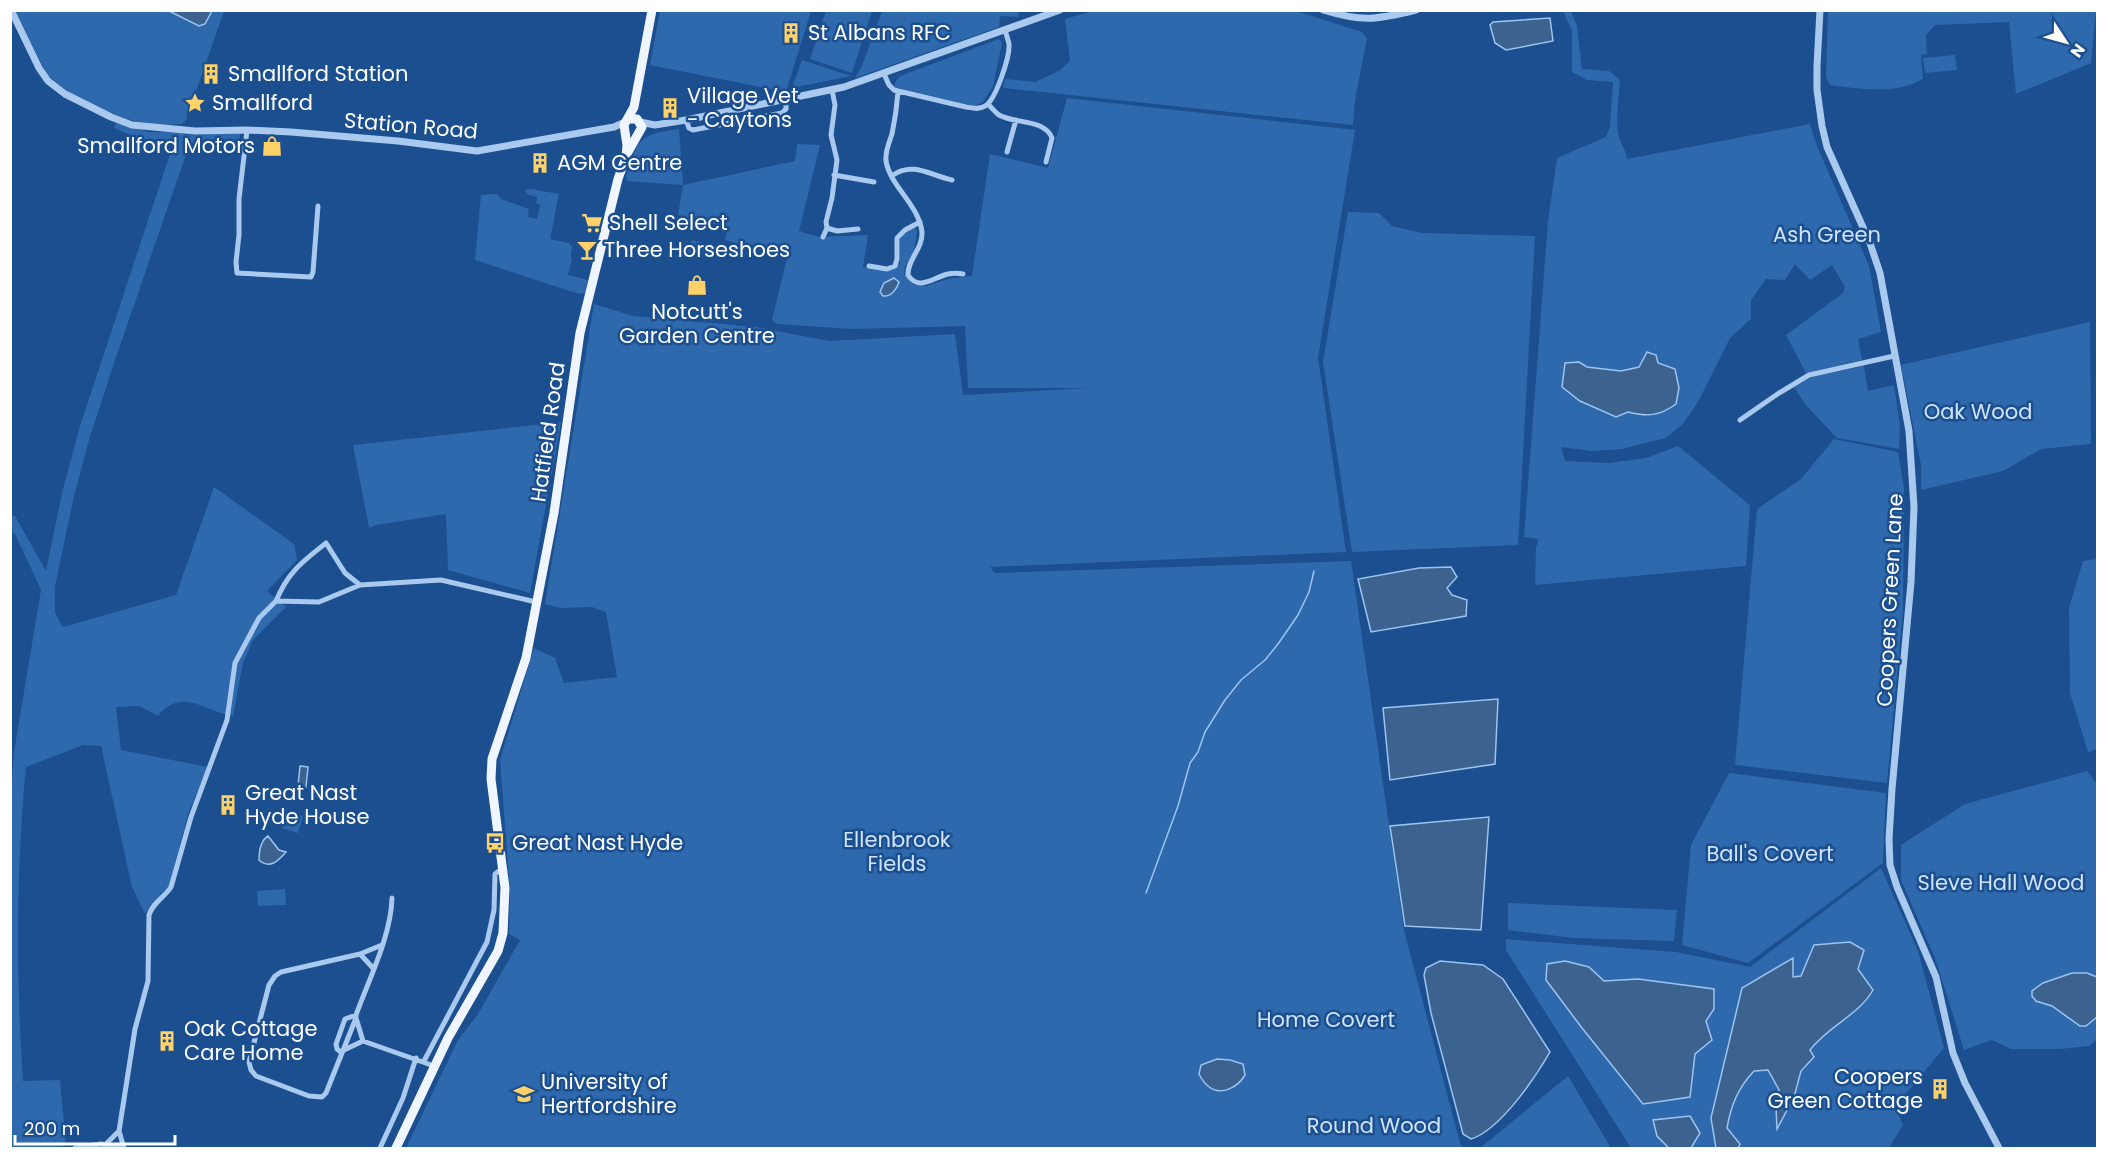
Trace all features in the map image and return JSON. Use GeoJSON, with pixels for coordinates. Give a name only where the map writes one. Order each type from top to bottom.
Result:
{"type":"FeatureCollection","features":[{"type":"Feature","properties":{"kind":"main road","name":"Hatfield Road"},"geometry":{"type":"LineString","coordinates":[[626,157],[626,126],[634,107],[652,10]]}},
{"type":"Feature","properties":{"kind":"main road"},"geometry":{"type":"LineString","coordinates":[[634,107],[639,128]]}},
{"type":"Feature","properties":{"kind":"main road"},"geometry":{"type":"LineString","coordinates":[[634,118],[639,128],[632,136],[626,126],[634,118]]}},
{"type":"Feature","properties":{"kind":"main road","name":"Hatfield Road"},"geometry":{"type":"LineString","coordinates":[[396,1149],[434,1066],[498,951],[503,933],[503,868],[491,779],[492,759],[526,658],[554,513],[580,333],[618,179],[639,128]]}},
{"type":"Feature","properties":{"kind":"street","name":"Station Road"},"geometry":{"type":"LineString","coordinates":[[11,10],[39,68],[56,88],[122,122],[144,127],[191,131],[276,131],[398,141],[477,151],[626,126]]}},
{"type":"Feature","properties":{"kind":"street"},"geometry":{"type":"LineString","coordinates":[[639,128],[832,90],[885,74],[1060,10]]}},
{"type":"Feature","properties":{"kind":"street"},"geometry":{"type":"LineString","coordinates":[[1323,10],[1351,18],[1365,19],[1391,17],[1416,10]]}},
{"type":"Feature","properties":{"kind":"street","name":"Coopers Green Lane"},"geometry":{"type":"LineString","coordinates":[[1821,10],[1817,90],[1822,126],[1827,147],[1875,259],[1882,281],[1909,431],[1914,507],[1910,596],[1892,789],[1890,865],[1897,887],[1936,977],[1953,1053],[1965,1083],[1999,1149]]}},
{"type":"Feature","properties":{"kind":"street"},"geometry":{"type":"LineString","coordinates":[[885,74],[890,87],[898,92],[981,108],[988,104],[998,88],[1009,48],[1005,30]]}},
{"type":"Feature","properties":{"kind":"street"},"geometry":{"type":"LineString","coordinates":[[823,237],[827,228],[826,222],[837,157],[831,135],[835,105],[832,90]]}},
{"type":"Feature","properties":{"kind":"street"},"geometry":{"type":"LineString","coordinates":[[898,92],[886,163],[920,222],[921,242],[908,268],[908,275],[910,279],[923,284],[949,274],[963,274]]}},
{"type":"Feature","properties":{"kind":"street"},"geometry":{"type":"LineString","coordinates":[[686,120],[687,126],[692,130],[782,113],[786,109],[786,99]]}},
{"type":"Feature","properties":{"kind":"street"},"geometry":{"type":"LineString","coordinates":[[988,104],[999,115],[1042,127],[1052,135],[1046,162]]}},
{"type":"Feature","properties":{"kind":"street"},"geometry":{"type":"LineString","coordinates":[[1007,152],[1016,120]]}},
{"type":"Feature","properties":{"kind":"street"},"geometry":{"type":"LineString","coordinates":[[247,130],[239,199],[237,273],[310,277],[313,272],[318,206]]}},
{"type":"Feature","properties":{"kind":"street"},"geometry":{"type":"LineString","coordinates":[[893,175],[901,170],[923,170],[952,180]]}},
{"type":"Feature","properties":{"kind":"street"},"geometry":{"type":"LineString","coordinates":[[834,175],[874,182]]}},
{"type":"Feature","properties":{"kind":"street"},"geometry":{"type":"LineString","coordinates":[[869,266],[887,269],[893,267],[897,259],[895,244],[898,236],[920,222]]}},
{"type":"Feature","properties":{"kind":"street"},"geometry":{"type":"LineString","coordinates":[[827,228],[837,231],[858,229]]}},
{"type":"Feature","properties":{"kind":"street"},"geometry":{"type":"LineString","coordinates":[[1740,420],[1809,375],[1894,356]]}},
{"type":"Feature","properties":{"kind":"street"},"geometry":{"type":"LineString","coordinates":[[125,1148],[118,1131],[135,1029],[148,981],[148,915],[152,906],[168,893],[171,887],[191,816],[227,720],[235,663],[259,618],[276,601],[284,581],[301,562],[326,543],[345,573],[360,585]]}},
{"type":"Feature","properties":{"kind":"street"},"geometry":{"type":"LineString","coordinates":[[276,601],[319,602],[360,585],[441,579],[536,602]]}},
{"type":"Feature","properties":{"kind":"street"},"geometry":{"type":"LineString","coordinates":[[424,1061],[487,942],[494,910],[495,874],[503,868]]}},
{"type":"Feature","properties":{"kind":"street"},"geometry":{"type":"LineString","coordinates":[[382,945],[360,954],[281,972],[275,976],[269,985],[249,1067],[256,1076],[318,1097],[326,1093],[382,945],[392,898]]}},
{"type":"Feature","properties":{"kind":"street"},"geometry":{"type":"LineString","coordinates":[[360,954],[373,968]]}},
{"type":"Feature","properties":{"kind":"street"},"geometry":{"type":"LineString","coordinates":[[343,1052],[337,1049],[336,1044],[345,1019],[356,1016]]}},
{"type":"Feature","properties":{"kind":"street"},"geometry":{"type":"LineString","coordinates":[[356,1016],[363,1041]]}},
{"type":"Feature","properties":{"kind":"street"},"geometry":{"type":"LineString","coordinates":[[343,1052],[363,1041],[434,1066]]}},
{"type":"Feature","properties":{"kind":"street"},"geometry":{"type":"LineString","coordinates":[[380,1149],[403,1098],[416,1058]]}},
{"type":"Feature","properties":{"kind":"street"},"geometry":{"type":"LineString","coordinates":[[106,1144],[118,1131]]}},
{"type":"Feature","properties":{"kind":"street"},"geometry":{"type":"LineString","coordinates":[[75,1149],[106,1144],[125,1148]]}},
{"type":"Feature","properties":{"kind":"green space"},"geometry":{"type":"Polygon","coordinates":[[[660,10],[811,11],[786,92],[650,65],[660,10]]]}},
{"type":"Feature","properties":{"kind":"green space"},"geometry":{"type":"Polygon","coordinates":[[[882,10],[1019,11],[1018,17],[1000,16],[999,27],[855,78],[862,66],[882,10]]]}},
{"type":"Feature","properties":{"kind":"green space"},"geometry":{"type":"Polygon","coordinates":[[[15,11],[224,11],[186,120],[182,124],[163,125],[137,122],[121,117],[63,88],[47,73],[15,11]]]}},
{"type":"Feature","properties":{"kind":"green space"},"geometry":{"type":"Polygon","coordinates":[[[826,11],[872,11],[852,73],[810,59],[826,11]]]}},
{"type":"Feature","properties":{"kind":"green space"},"geometry":{"type":"Polygon","coordinates":[[[1093,11],[1296,11],[1362,32],[1367,38],[1355,100],[1353,125],[1003,88],[1005,79],[1035,82],[1059,71],[1070,61],[1065,19],[1093,11]]]}},
{"type":"Feature","properties":{"kind":"green space","name":"Ash Green"},"geometry":{"type":"Polygon","coordinates":[[[1563,11],[1571,11],[1577,26],[1582,69],[1609,71],[1620,80],[1618,133],[1627,159],[1810,124],[1817,146],[1869,266],[1881,332],[1858,339],[1862,360],[1806,373],[1786,335],[1843,293],[1845,287],[1832,265],[1810,280],[1795,264],[1785,280],[1766,279],[1751,300],[1751,319],[1730,338],[1698,402],[1683,424],[1666,438],[1622,449],[1592,451],[1561,447],[1565,461],[1609,463],[1646,458],[1678,446],[1750,505],[1746,566],[1535,585],[1536,547],[1539,539],[1524,537],[1548,221],[1557,158],[1606,137],[1610,127],[1613,82],[1587,80],[1572,72],[1572,31],[1563,11]]]}},
{"type":"Feature","properties":{"kind":"green space"},"geometry":{"type":"Polygon","coordinates":[[[1828,11],[2096,11],[2091,63],[2016,94],[2009,22],[1935,25],[1926,35],[1927,54],[1921,55],[1923,79],[1901,87],[1878,90],[1830,85],[1826,77],[1828,11]]]}},
{"type":"Feature","properties":{"kind":"green space"},"geometry":{"type":"Polygon","coordinates":[[[999,39],[1002,43],[993,86],[983,102],[974,106],[894,87],[900,76],[999,39]]]}},
{"type":"Feature","properties":{"kind":"green space"},"geometry":{"type":"Polygon","coordinates":[[[1955,55],[1957,70],[1925,73],[1923,58],[1955,55]]]}},
{"type":"Feature","properties":{"kind":"green space"},"geometry":{"type":"Polygon","coordinates":[[[802,60],[851,76],[792,88],[802,60]]]}},
{"type":"Feature","properties":{"kind":"green space","name":"Ellenbrook Fields"},"geometry":{"type":"Polygon","coordinates":[[[1067,98],[1355,130],[1318,358],[1346,552],[990,567],[995,573],[1351,561],[1404,930],[1463,1148],[406,1148],[458,1040],[478,1014],[520,940],[509,934],[510,892],[500,760],[534,648],[555,658],[564,683],[617,677],[606,612],[592,607],[561,608],[545,604],[594,304],[633,316],[756,327],[829,341],[955,334],[963,395],[1089,388],[968,388],[965,326],[853,329],[777,324],[772,320],[787,258],[725,240],[728,227],[678,215],[683,185],[795,161],[797,144],[820,145],[799,231],[819,237],[868,235],[863,267],[883,270],[892,269],[900,263],[900,240],[914,227],[917,231],[914,251],[905,267],[904,274],[913,284],[926,286],[948,279],[972,276],[990,154],[1048,168],[1067,98]]]}},
{"type":"Feature","properties":{"kind":"green space"},"geometry":{"type":"Polygon","coordinates":[[[116,123],[149,132],[175,132],[188,135],[240,133],[240,145],[190,143],[89,440],[74,496],[55,586],[55,613],[63,627],[176,595],[214,487],[294,544],[297,560],[267,591],[286,607],[253,640],[243,663],[233,716],[185,702],[167,707],[158,716],[140,706],[116,707],[121,750],[208,767],[188,814],[169,886],[151,904],[145,914],[132,887],[101,746],[83,745],[26,767],[20,845],[18,924],[23,1081],[60,1080],[66,1146],[12,1148],[11,795],[14,752],[41,590],[11,529],[10,516],[15,516],[46,571],[62,493],[80,426],[174,142],[139,139],[114,128],[116,123]]]}},
{"type":"Feature","properties":{"kind":"green space"},"geometry":{"type":"Polygon","coordinates":[[[679,129],[683,185],[627,181],[626,177],[634,154],[642,141],[655,134],[679,129]]]}},
{"type":"Feature","properties":{"kind":"green space"},"geometry":{"type":"Polygon","coordinates":[[[524,190],[559,194],[550,239],[569,243],[572,247],[568,275],[588,280],[585,293],[579,294],[475,260],[481,195],[497,194],[501,199],[529,209],[528,217],[537,219],[540,205],[536,203],[537,197],[529,195],[524,190]]]}},
{"type":"Feature","properties":{"kind":"green space"},"geometry":{"type":"Polygon","coordinates":[[[1348,212],[1379,213],[1392,226],[1422,233],[1535,236],[1518,545],[1352,552],[1323,362],[1348,212]]]}},
{"type":"Feature","properties":{"kind":"green space"},"geometry":{"type":"Polygon","coordinates":[[[692,240],[723,248],[722,252],[685,254],[692,240]]]}},
{"type":"Feature","properties":{"kind":"green space","name":"Oak Wood"},"geometry":{"type":"Polygon","coordinates":[[[2090,322],[2091,444],[2041,449],[2003,471],[1921,490],[1921,465],[1901,365],[2090,322]]]}},
{"type":"Feature","properties":{"kind":"green space"},"geometry":{"type":"Polygon","coordinates":[[[1864,366],[1868,391],[1894,385],[1900,427],[1899,449],[1837,438],[1805,404],[1794,387],[1812,377],[1864,366]]]}},
{"type":"Feature","properties":{"kind":"green space"},"geometry":{"type":"Polygon","coordinates":[[[561,422],[530,593],[448,570],[446,514],[369,528],[353,445],[561,422]]]}},
{"type":"Feature","properties":{"kind":"green space"},"geometry":{"type":"Polygon","coordinates":[[[1834,439],[1898,452],[1904,488],[1903,611],[1887,783],[1735,765],[1757,509],[1800,480],[1834,439]]]}},
{"type":"Feature","properties":{"kind":"green space"},"geometry":{"type":"Polygon","coordinates":[[[2097,559],[2097,749],[2088,752],[2070,693],[2069,608],[2083,561],[2097,559]]]}},
{"type":"Feature","properties":{"kind":"green space","name":"Sleve Hall Wood"},"geometry":{"type":"Polygon","coordinates":[[[2087,771],[2098,785],[2097,1039],[2089,1046],[2060,1049],[2011,1049],[1992,1040],[1964,1050],[1935,958],[1901,880],[1901,845],[1965,804],[2087,771]]]}},
{"type":"Feature","properties":{"kind":"green space","name":"Ball's Covert"},"geometry":{"type":"Polygon","coordinates":[[[1729,773],[1886,793],[1883,863],[1748,963],[1682,945],[1691,845],[1729,773]]]}},
{"type":"Feature","properties":{"kind":"green space"},"geometry":{"type":"Polygon","coordinates":[[[286,811],[303,816],[298,833],[282,828],[286,811]]]}},
{"type":"Feature","properties":{"kind":"green space"},"geometry":{"type":"Polygon","coordinates":[[[1881,868],[1918,951],[1944,1048],[1895,1107],[1903,1125],[1889,1148],[1631,1148],[1506,950],[1506,939],[1676,952],[1750,967],[1881,868]]]}},
{"type":"Feature","properties":{"kind":"green space"},"geometry":{"type":"Polygon","coordinates":[[[285,889],[286,905],[258,906],[257,891],[285,889]]]}},
{"type":"Feature","properties":{"kind":"green space"},"geometry":{"type":"Polygon","coordinates":[[[1508,903],[1677,910],[1674,941],[1574,938],[1508,930],[1508,903]]]}},
{"type":"Feature","properties":{"kind":"green space"},"geometry":{"type":"Polygon","coordinates":[[[1568,1076],[1611,1148],[1480,1148],[1568,1076]]]}},
{"type":"Feature","properties":{"kind":"shaded area"},"geometry":{"type":"Polygon","coordinates":[[[169,11],[212,11],[205,24],[199,26],[169,11]]]}},
{"type":"Feature","properties":{"kind":"shaded area"},"geometry":{"type":"Polygon","coordinates":[[[1550,18],[1553,41],[1506,50],[1495,43],[1490,25],[1493,22],[1550,18]]]}},
{"type":"Feature","properties":{"kind":"shaded area"},"geometry":{"type":"Polygon","coordinates":[[[894,278],[899,282],[897,287],[891,294],[883,296],[880,292],[884,283],[894,278]]]}},
{"type":"Feature","properties":{"kind":"shaded area"},"geometry":{"type":"Polygon","coordinates":[[[1647,352],[1656,355],[1658,363],[1675,369],[1679,388],[1676,404],[1664,411],[1647,415],[1628,412],[1616,417],[1580,401],[1562,387],[1565,363],[1579,362],[1587,367],[1621,371],[1639,367],[1647,352]]]}},
{"type":"Feature","properties":{"kind":"shaded area"},"geometry":{"type":"Polygon","coordinates":[[[1451,567],[1457,577],[1447,588],[1452,595],[1467,600],[1466,616],[1371,632],[1358,579],[1419,568],[1451,567]]]}},
{"type":"Feature","properties":{"kind":"shaded area"},"geometry":{"type":"Polygon","coordinates":[[[1498,699],[1495,764],[1390,780],[1383,708],[1498,699]]]}},
{"type":"Feature","properties":{"kind":"shaded area"},"geometry":{"type":"Polygon","coordinates":[[[300,766],[308,767],[306,787],[298,786],[300,766]]]}},
{"type":"Feature","properties":{"kind":"shaded area"},"geometry":{"type":"Polygon","coordinates":[[[1489,817],[1481,930],[1405,926],[1390,826],[1489,817]]]}},
{"type":"Feature","properties":{"kind":"shaded area"},"geometry":{"type":"Polygon","coordinates":[[[268,836],[279,850],[286,852],[271,864],[259,860],[262,843],[268,836]]]}},
{"type":"Feature","properties":{"kind":"shaded area"},"geometry":{"type":"Polygon","coordinates":[[[1850,942],[1864,950],[1858,969],[1873,990],[1860,1007],[1825,1034],[1810,1050],[1814,1057],[1801,1071],[1794,1097],[1777,1129],[1776,1108],[1779,1090],[1768,1070],[1754,1071],[1736,1097],[1727,1128],[1740,1144],[1738,1148],[1716,1148],[1711,1118],[1742,988],[1793,958],[1793,977],[1801,976],[1814,945],[1850,942]]]}},
{"type":"Feature","properties":{"kind":"shaded area"},"geometry":{"type":"Polygon","coordinates":[[[1440,961],[1483,965],[1503,979],[1550,1052],[1516,1102],[1493,1125],[1471,1139],[1463,1134],[1431,1013],[1424,975],[1426,968],[1440,961]]]}},
{"type":"Feature","properties":{"kind":"shaded area"},"geometry":{"type":"Polygon","coordinates":[[[1565,961],[1589,967],[1604,981],[1638,979],[1714,989],[1714,1009],[1706,1021],[1712,1040],[1695,1054],[1690,1097],[1643,1104],[1546,980],[1547,964],[1565,961]]]}},
{"type":"Feature","properties":{"kind":"shaded area"},"geometry":{"type":"Polygon","coordinates":[[[2072,973],[2087,973],[2097,977],[2097,1017],[2086,1026],[2080,1026],[2052,1006],[2036,1001],[2032,996],[2032,991],[2043,983],[2072,973]]]}},
{"type":"Feature","properties":{"kind":"shaded area"},"geometry":{"type":"Polygon","coordinates":[[[1217,1059],[1243,1064],[1245,1075],[1234,1087],[1224,1091],[1213,1089],[1199,1074],[1201,1065],[1217,1059]]]}},
{"type":"Feature","properties":{"kind":"shaded area"},"geometry":{"type":"Polygon","coordinates":[[[1690,1116],[1700,1133],[1691,1148],[1669,1148],[1657,1136],[1653,1120],[1690,1116]]]}},
{"type":"Feature","properties":{"kind":"waterway"},"geometry":{"type":"LineString","coordinates":[[1146,893],[1178,806],[1190,763],[1198,752],[1205,732],[1225,700],[1241,680],[1265,660],[1298,615],[1309,592],[1314,571]]}},
{"type":"Feature","properties":{"kind":"place","name":"St Albans RFC"},"geometry":{"type":"Point","coordinates":[791,33]}},
{"type":"Feature","properties":{"kind":"place","name":"Smallford Station"},"geometry":{"type":"Point","coordinates":[211,74]}},
{"type":"Feature","properties":{"kind":"place","name":"Smallford"},"geometry":{"type":"Point","coordinates":[195,103]}},
{"type":"Feature","properties":{"kind":"place","name":"Village Vet - Caytons"},"geometry":{"type":"Point","coordinates":[670,108]}},
{"type":"Feature","properties":{"kind":"place","name":"Smallford Motors"},"geometry":{"type":"Point","coordinates":[272,146]}},
{"type":"Feature","properties":{"kind":"place","name":"AGM Centre"},"geometry":{"type":"Point","coordinates":[540,163]}},
{"type":"Feature","properties":{"kind":"place","name":"Shell Select"},"geometry":{"type":"Point","coordinates":[592,223]}},
{"type":"Feature","properties":{"kind":"place","name":"Three Horseshoes"},"geometry":{"type":"Point","coordinates":[587,250]}},
{"type":"Feature","properties":{"kind":"place","name":"Notcutt's Garden Centre"},"geometry":{"type":"Point","coordinates":[697,285]}},
{"type":"Feature","properties":{"kind":"place","name":"Great Nast Hyde House"},"geometry":{"type":"Point","coordinates":[228,805]}},
{"type":"Feature","properties":{"kind":"place","name":"Great Nast Hyde"},"geometry":{"type":"Point","coordinates":[495,843]}},
{"type":"Feature","properties":{"kind":"place","name":"Oak Cottage Care Home"},"geometry":{"type":"Point","coordinates":[167,1041]}},
{"type":"Feature","properties":{"kind":"place","name":"Coopers Green Cottage"},"geometry":{"type":"Point","coordinates":[1940,1089]}},
{"type":"Feature","properties":{"kind":"place","name":"University of Hertfordshire"},"geometry":{"type":"Point","coordinates":[524,1094]}},
{"type":"Feature","properties":{"kind":"park label","name":"Home Covert"},"geometry":{"type":"Point","coordinates":[1326,1020]}},
{"type":"Feature","properties":{"kind":"park label","name":"Round Wood"},"geometry":{"type":"Point","coordinates":[1374,1126]}}]}
